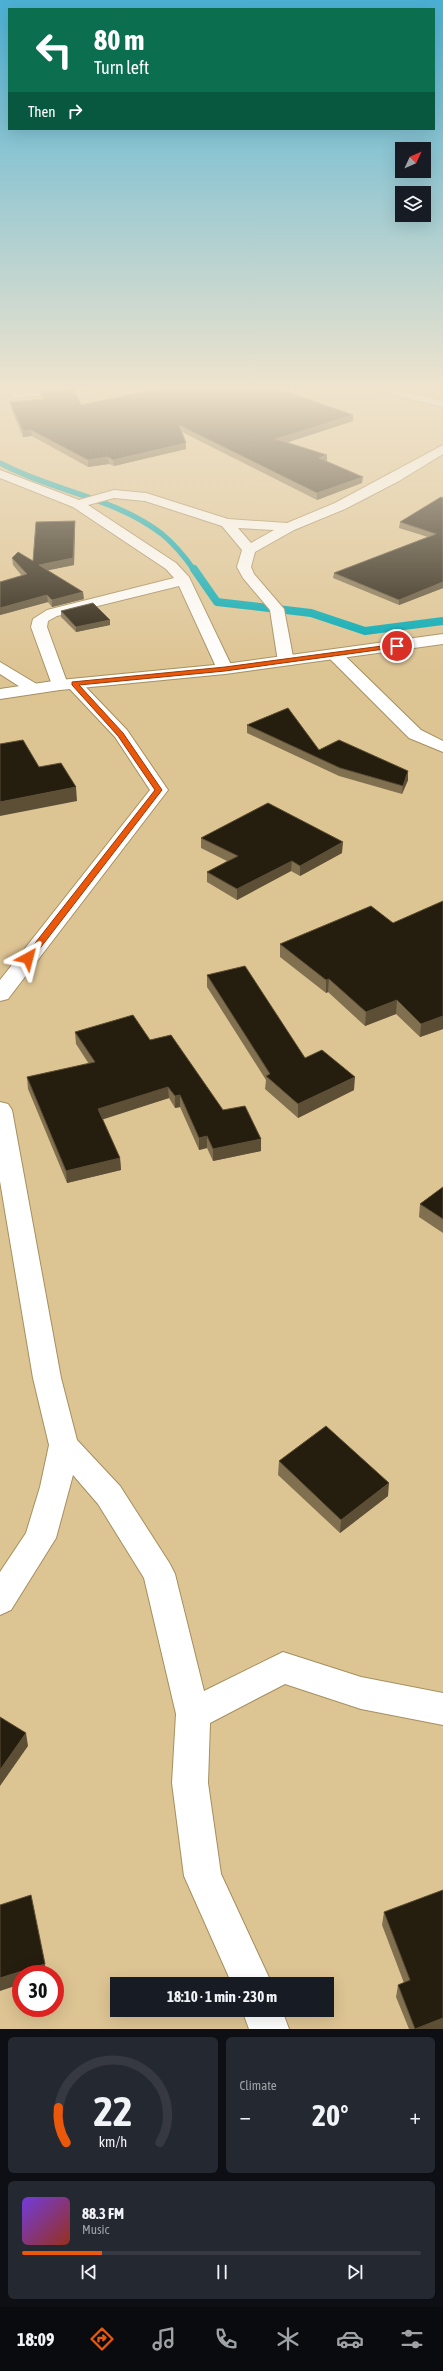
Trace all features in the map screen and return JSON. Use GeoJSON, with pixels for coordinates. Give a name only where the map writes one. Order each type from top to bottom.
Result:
{"type":"FeatureCollection","features":[{"type":"Feature","properties":{"kind":"street"},"geometry":{"type":"LineString","coordinates":[[17,481],[78,504],[171,566],[184,580],[225,669]]}},
{"type":"Feature","properties":{"kind":"street"},"geometry":{"type":"LineString","coordinates":[[286,662],[277,609],[244,567],[244,560],[249,550],[289,527],[340,506],[390,481]]}},
{"type":"Feature","properties":{"kind":"street"},"geometry":{"type":"LineString","coordinates":[[78,504],[114,494],[146,497],[228,523],[289,527]]}},
{"type":"Feature","properties":{"kind":"street"},"geometry":{"type":"LineString","coordinates":[[228,523],[249,550]]}},
{"type":"Feature","properties":{"kind":"street"},"geometry":{"type":"LineString","coordinates":[[0,994],[159,790],[121,734],[67,684],[39,627],[41,619],[52,613],[184,580]]}},
{"type":"Feature","properties":{"kind":"street"},"geometry":{"type":"LineString","coordinates":[[0,694],[67,684],[286,662],[443,640]]}},
{"type":"Feature","properties":{"kind":"street"},"geometry":{"type":"LineString","coordinates":[[335,655],[415,734],[443,747]]}},
{"type":"Feature","properties":{"kind":"street"},"geometry":{"type":"LineString","coordinates":[[0,667],[34,689]]}},
{"type":"Feature","properties":{"kind":"street"},"geometry":{"type":"LineString","coordinates":[[0,1110],[47,1378],[64,1446],[55,1487],[40,1538],[0,1600]]}},
{"type":"Feature","properties":{"kind":"street"},"geometry":{"type":"LineString","coordinates":[[64,1446],[109,1495],[159,1574],[193,1714],[190,1783],[203,1876],[249,1977]]}},
{"type":"Feature","properties":{"kind":"street"},"geometry":{"type":"LineString","coordinates":[[193,1714],[282,1668],[362,1693],[443,1709]]}},
{"type":"Feature","properties":{"kind":"street"},"geometry":{"type":"LineString","coordinates":[[265,2017],[269,2029]]}},
{"type":"Feature","properties":{"kind":"building"},"geometry":{"type":"Polygon","coordinates":[[[292,481],[352,481],[317,493],[292,481]]]}},
{"type":"Feature","properties":{"kind":"building"},"geometry":{"type":"Polygon","coordinates":[[[441,497],[443,498],[443,582],[399,600],[334,573],[436,534],[400,522],[441,497]]]}},
{"type":"Feature","properties":{"kind":"building"},"geometry":{"type":"Polygon","coordinates":[[[75,521],[73,558],[39,565],[83,592],[52,600],[47,595],[0,608],[0,582],[27,574],[12,558],[18,552],[33,561],[36,522],[75,521]]]}},
{"type":"Feature","properties":{"kind":"building"},"geometry":{"type":"Polygon","coordinates":[[[93,603],[110,620],[76,627],[61,611],[93,603]]]}},
{"type":"Feature","properties":{"kind":"building"},"geometry":{"type":"Polygon","coordinates":[[[288,708],[319,750],[339,740],[408,771],[403,786],[340,768],[247,725],[288,708]]]}},
{"type":"Feature","properties":{"kind":"building"},"geometry":{"type":"Polygon","coordinates":[[[23,740],[39,767],[61,763],[76,787],[0,802],[0,744],[23,740]]]}},
{"type":"Feature","properties":{"kind":"building"},"geometry":{"type":"Polygon","coordinates":[[[268,803],[343,842],[300,866],[292,861],[237,889],[207,872],[238,856],[201,838],[268,803]]]}},
{"type":"Feature","properties":{"kind":"building"},"geometry":{"type":"Polygon","coordinates":[[[443,901],[443,1016],[421,1024],[397,1000],[366,1012],[329,979],[326,980],[280,944],[371,906],[393,923],[443,901]]]}},
{"type":"Feature","properties":{"kind":"building"},"geometry":{"type":"Polygon","coordinates":[[[245,966],[305,1058],[322,1050],[355,1077],[298,1104],[266,1076],[270,1074],[207,975],[245,966]]]}},
{"type":"Feature","properties":{"kind":"building"},"geometry":{"type":"Polygon","coordinates":[[[133,1015],[150,1040],[171,1035],[223,1110],[245,1106],[261,1139],[213,1149],[207,1136],[199,1138],[180,1095],[175,1096],[168,1087],[98,1109],[120,1158],[66,1171],[27,1077],[95,1062],[75,1032],[133,1015]]]}},
{"type":"Feature","properties":{"kind":"building"},"geometry":{"type":"Polygon","coordinates":[[[443,1187],[443,1219],[420,1204],[443,1187]]]}},
{"type":"Feature","properties":{"kind":"building"},"geometry":{"type":"Polygon","coordinates":[[[326,1426],[389,1483],[341,1520],[279,1461],[326,1426]]]}},
{"type":"Feature","properties":{"kind":"building"},"geometry":{"type":"Polygon","coordinates":[[[0,1717],[26,1733],[0,1770],[0,1717]]]}},
{"type":"Feature","properties":{"kind":"building"},"geometry":{"type":"Polygon","coordinates":[[[443,1890],[443,2018],[415,2029],[398,1985],[410,1980],[384,1912],[443,1890]]]}},
{"type":"Feature","properties":{"kind":"building"},"geometry":{"type":"Polygon","coordinates":[[[31,1895],[45,1964],[12,1965],[12,1974],[0,1978],[0,1905],[31,1895]]]}},
{"type":"Feature","properties":{"kind":"waterway"},"geometry":{"type":"LineString","coordinates":[[39,481],[124,511],[143,521],[171,542],[194,570]]}},
{"type":"Feature","properties":{"kind":"waterway"},"geometry":{"type":"LineString","coordinates":[[194,569],[217,602],[311,613],[365,631],[443,621]]}},
{"type":"Feature","properties":{"kind":"route"},"geometry":{"type":"LineString","coordinates":[[28,958],[159,790],[121,734],[74,684],[286,662],[397,646]]}}]}
